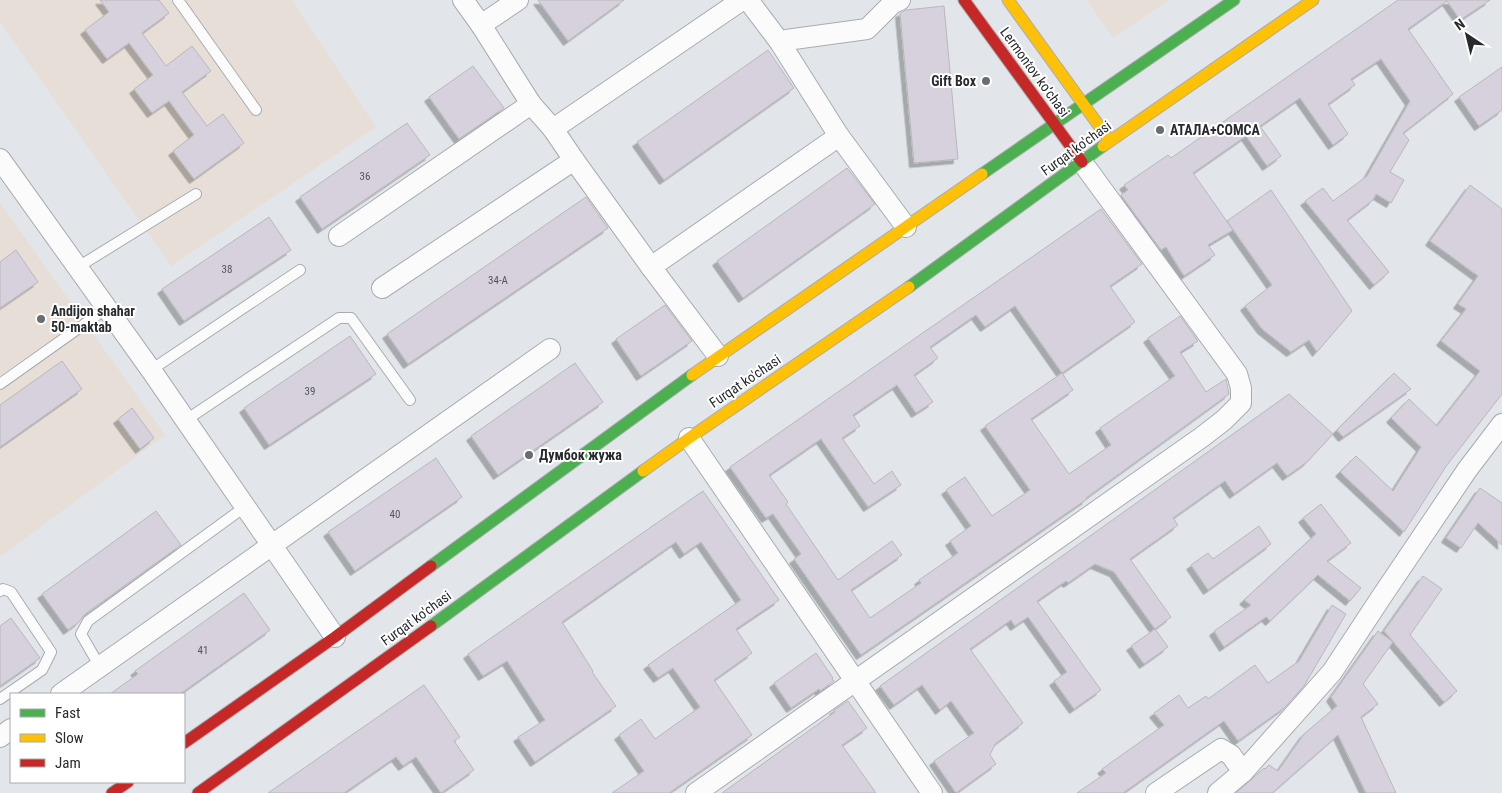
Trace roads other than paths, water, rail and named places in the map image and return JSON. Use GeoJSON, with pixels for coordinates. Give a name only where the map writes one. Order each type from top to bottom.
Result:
{"type":"FeatureCollection","features":[{"type":"Feature","properties":{"kind":"main road","name":"Lermontov ko’chasi"},"geometry":{"type":"LineString","coordinates":[[964,0],[1082,162]]}},
{"type":"Feature","properties":{"kind":"main road","name":"Lermontov ko’chasi"},"geometry":{"type":"LineString","coordinates":[[1008,0],[1110,141]]}},
{"type":"Feature","properties":{"kind":"main road"},"geometry":{"type":"LineString","coordinates":[[185,742],[335,637],[718,356],[1234,0]]}},
{"type":"Feature","properties":{"kind":"main road","name":"Furqat ko'chasi"},"geometry":{"type":"LineString","coordinates":[[198,793],[689,438],[943,263],[1110,141],[1313,0]]}},
{"type":"Feature","properties":{"kind":"main road"},"geometry":{"type":"LineString","coordinates":[[112,793],[127,783]]}},
{"type":"Feature","properties":{"kind":"street"},"geometry":{"type":"LineString","coordinates":[[463,0],[532,104],[553,129],[651,267],[718,356]]}},
{"type":"Feature","properties":{"kind":"street"},"geometry":{"type":"LineString","coordinates":[[481,25],[518,0]]}},
{"type":"Feature","properties":{"kind":"street"},"geometry":{"type":"LineString","coordinates":[[553,129],[742,0]]}},
{"type":"Feature","properties":{"kind":"street"},"geometry":{"type":"LineString","coordinates":[[748,0],[779,41],[840,136],[906,227]]}},
{"type":"Feature","properties":{"kind":"street"},"geometry":{"type":"LineString","coordinates":[[779,41],[867,29],[894,3],[900,0]]}},
{"type":"Feature","properties":{"kind":"street"},"geometry":{"type":"LineString","coordinates":[[339,236],[532,104]]}},
{"type":"Feature","properties":{"kind":"street"},"geometry":{"type":"LineString","coordinates":[[651,267],[840,136]]}},
{"type":"Feature","properties":{"kind":"street"},"geometry":{"type":"LineString","coordinates":[[0,159],[152,370],[335,637]]}},
{"type":"Feature","properties":{"kind":"street"},"geometry":{"type":"LineString","coordinates":[[382,288],[574,160]]}},
{"type":"Feature","properties":{"kind":"street"},"geometry":{"type":"LineString","coordinates":[[696,793],[1202,437],[1224,420],[1241,403],[1241,388],[1238,374],[1082,162]]}},
{"type":"Feature","properties":{"kind":"street"},"geometry":{"type":"LineString","coordinates":[[62,693],[550,349]]}},
{"type":"Feature","properties":{"kind":"street"},"geometry":{"type":"LineString","coordinates":[[1218,793],[1243,772],[1332,672],[1467,470],[1502,424]]}},
{"type":"Feature","properties":{"kind":"street"},"geometry":{"type":"LineString","coordinates":[[689,438],[932,793]]}},
{"type":"Feature","properties":{"kind":"street"},"geometry":{"type":"LineString","coordinates":[[1156,793],[1221,749],[1231,755],[1243,772]]}},
{"type":"Feature","properties":{"kind":"lane"},"geometry":{"type":"LineString","coordinates":[[178,0],[256,110]]}},
{"type":"Feature","properties":{"kind":"lane"},"geometry":{"type":"LineString","coordinates":[[78,267],[196,194]]}},
{"type":"Feature","properties":{"kind":"lane"},"geometry":{"type":"LineString","coordinates":[[152,370],[300,270]]}},
{"type":"Feature","properties":{"kind":"lane"},"geometry":{"type":"LineString","coordinates":[[0,384],[107,308]]}},
{"type":"Feature","properties":{"kind":"lane"},"geometry":{"type":"LineString","coordinates":[[186,420],[339,318],[351,318],[410,400]]}},
{"type":"Feature","properties":{"kind":"lane"},"geometry":{"type":"LineString","coordinates":[[100,667],[81,634],[88,621],[246,506]]}},
{"type":"Feature","properties":{"kind":"lane"},"geometry":{"type":"LineString","coordinates":[[0,591],[4,589],[11,592],[50,652],[42,670],[0,699]]}},
{"type":"Feature","properties":{"kind":"place","name":"Gift Box"},"geometry":{"type":"Point","coordinates":[986,81]}},
{"type":"Feature","properties":{"kind":"place","name":"АТАЛА+СОМСА"},"geometry":{"type":"Point","coordinates":[1160,130]}},
{"type":"Feature","properties":{"kind":"place","name":"Andijon shahar 50-maktab"},"geometry":{"type":"Point","coordinates":[41,319]}},
{"type":"Feature","properties":{"kind":"place","name":"Думбок жужа"},"geometry":{"type":"Point","coordinates":[529,455]}}]}
